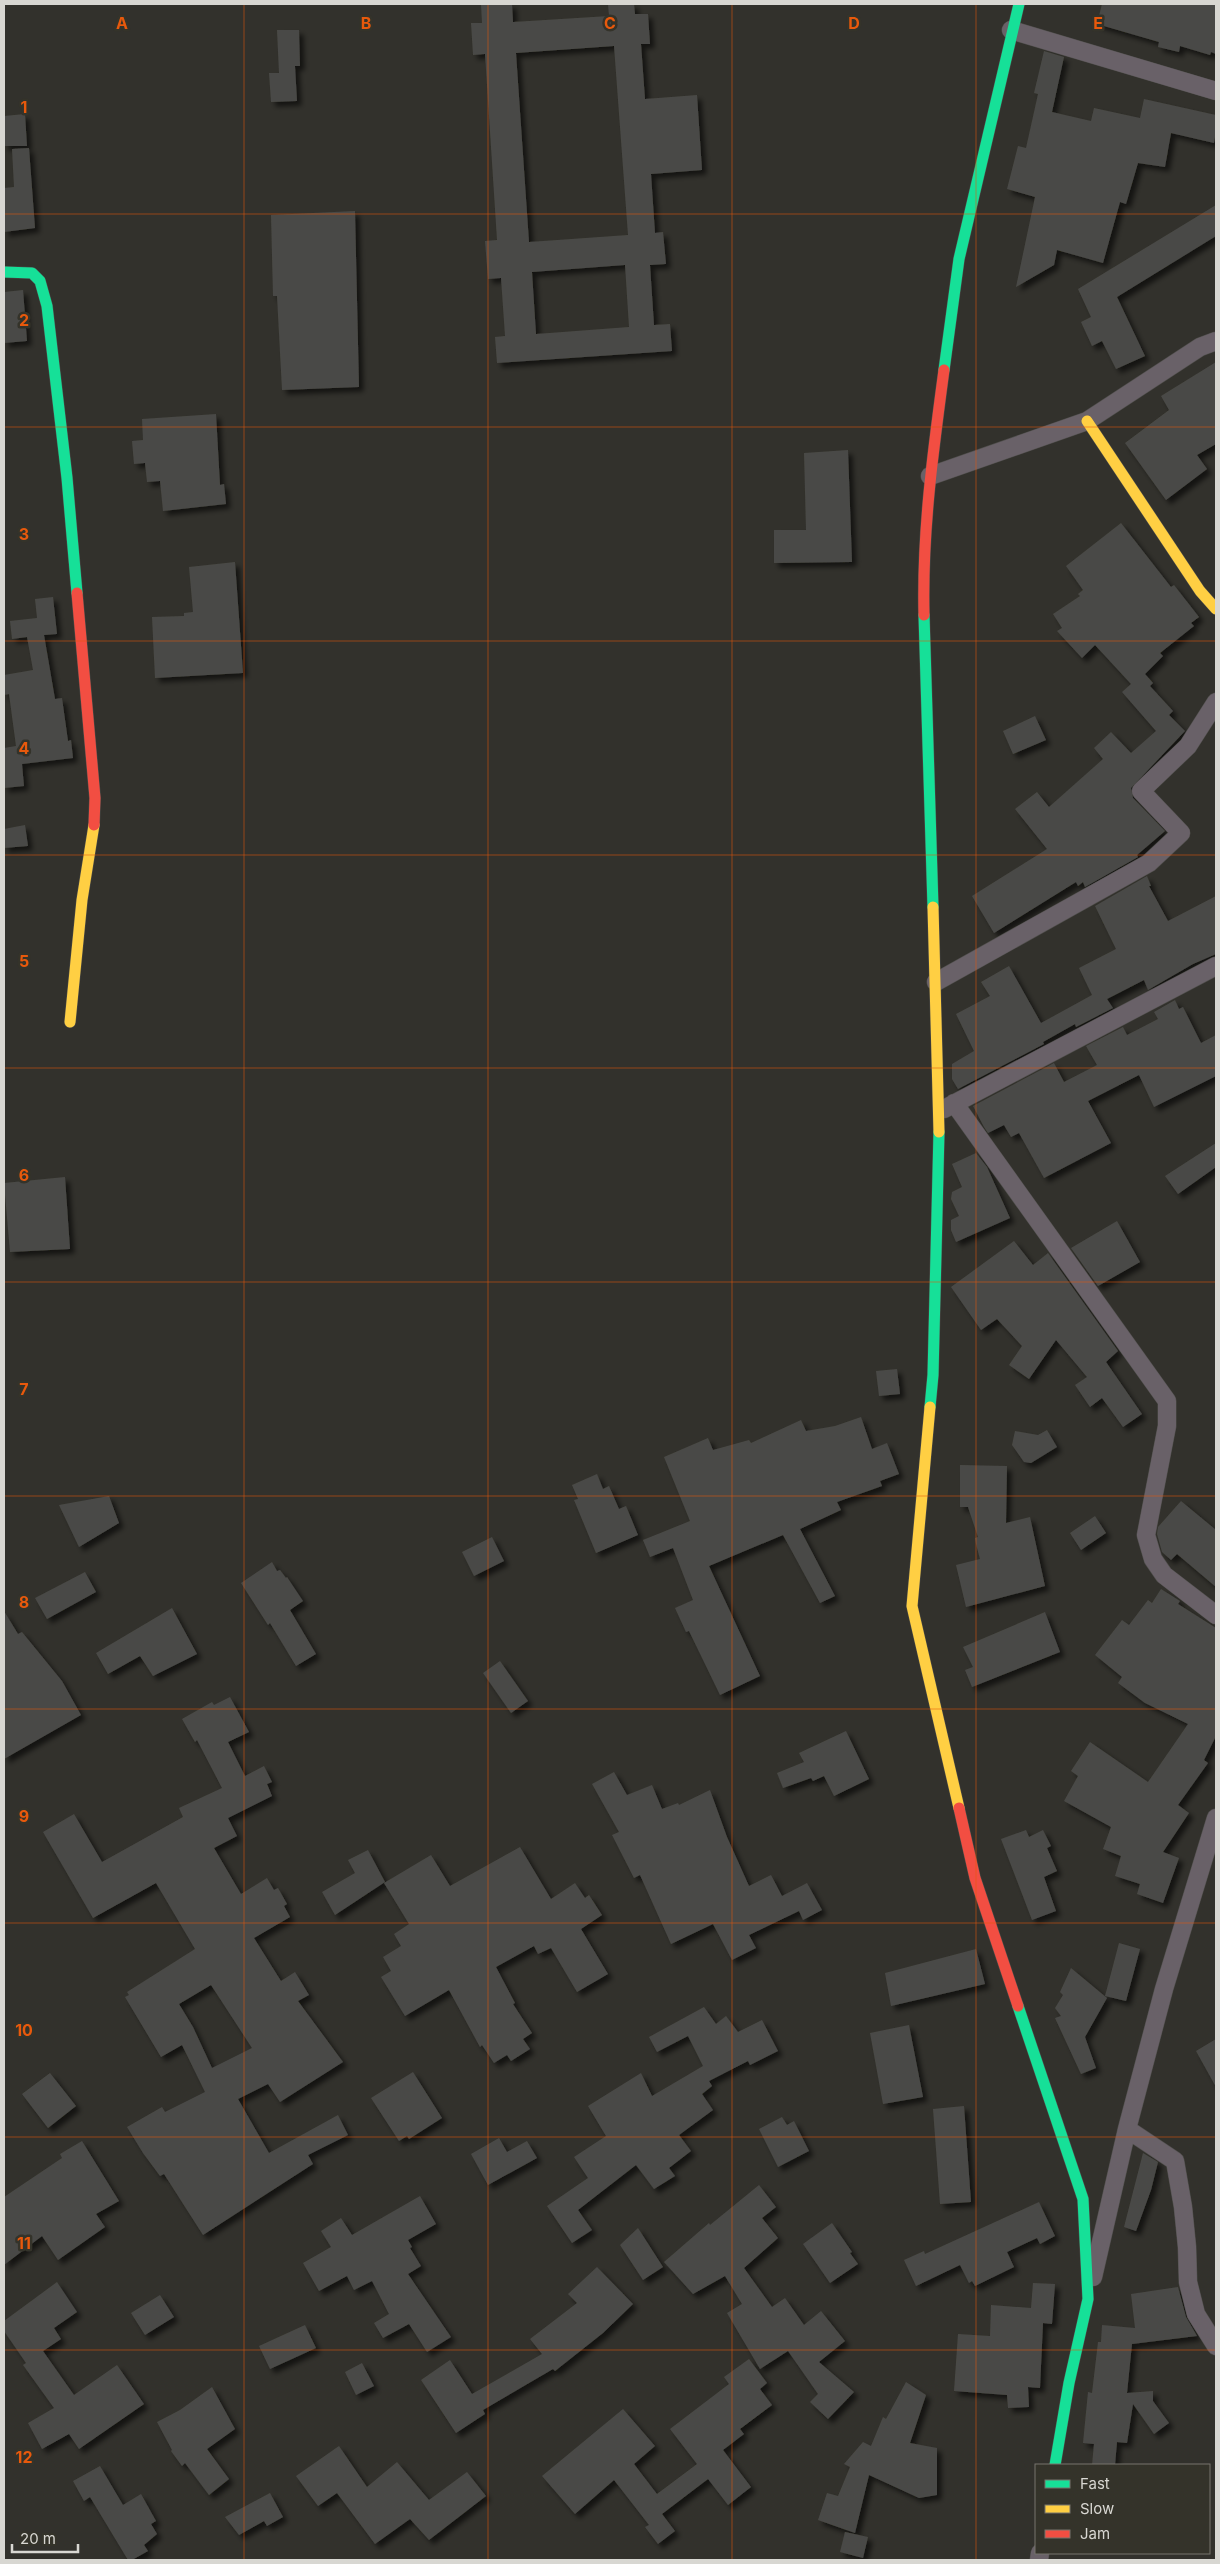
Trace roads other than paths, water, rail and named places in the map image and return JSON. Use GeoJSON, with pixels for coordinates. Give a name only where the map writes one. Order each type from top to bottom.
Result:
{"type":"FeatureCollection","features":[{"type":"Feature","properties":{"kind":"street"},"geometry":{"type":"LineString","coordinates":[[1019,4],[1011,30],[959,259],[930,476],[923,566],[936,982],[946,1107],[933,1375],[912,1606],[975,1878],[1083,2199],[1088,2299]]}},
{"type":"Feature","properties":{"kind":"street"},"geometry":{"type":"LineString","coordinates":[[1011,30],[1216,91]]}},
{"type":"Feature","properties":{"kind":"street"},"geometry":{"type":"LineString","coordinates":[[4,272],[32,273],[40,281],[46,306],[67,478],[94,779],[94,832],[82,900],[70,1022]]}},
{"type":"Feature","properties":{"kind":"street"},"geometry":{"type":"LineString","coordinates":[[930,476],[1087,421],[1200,347],[1216,341]]}},
{"type":"Feature","properties":{"kind":"street"},"geometry":{"type":"LineString","coordinates":[[1087,421],[1200,591],[1216,609]]}},
{"type":"Feature","properties":{"kind":"street"},"geometry":{"type":"LineString","coordinates":[[936,982],[1149,863],[1181,832],[1141,791],[1188,746],[1216,702]]}},
{"type":"Feature","properties":{"kind":"street"},"geometry":{"type":"LineString","coordinates":[[946,1107],[1216,966]]}},
{"type":"Feature","properties":{"kind":"street"},"geometry":{"type":"LineString","coordinates":[[946,1107],[1167,1401],[1167,1426],[1146,1535],[1152,1559],[1164,1575],[1216,1615]]}},
{"type":"Feature","properties":{"kind":"street"},"geometry":{"type":"LineString","coordinates":[[1055,2464],[1069,2383],[1127,2129],[1164,1989],[1216,1820]]}},
{"type":"Feature","properties":{"kind":"street"},"geometry":{"type":"LineString","coordinates":[[1127,2129],[1175,2161],[1183,2208],[1188,2282],[1196,2314],[1216,2346]]}}]}
